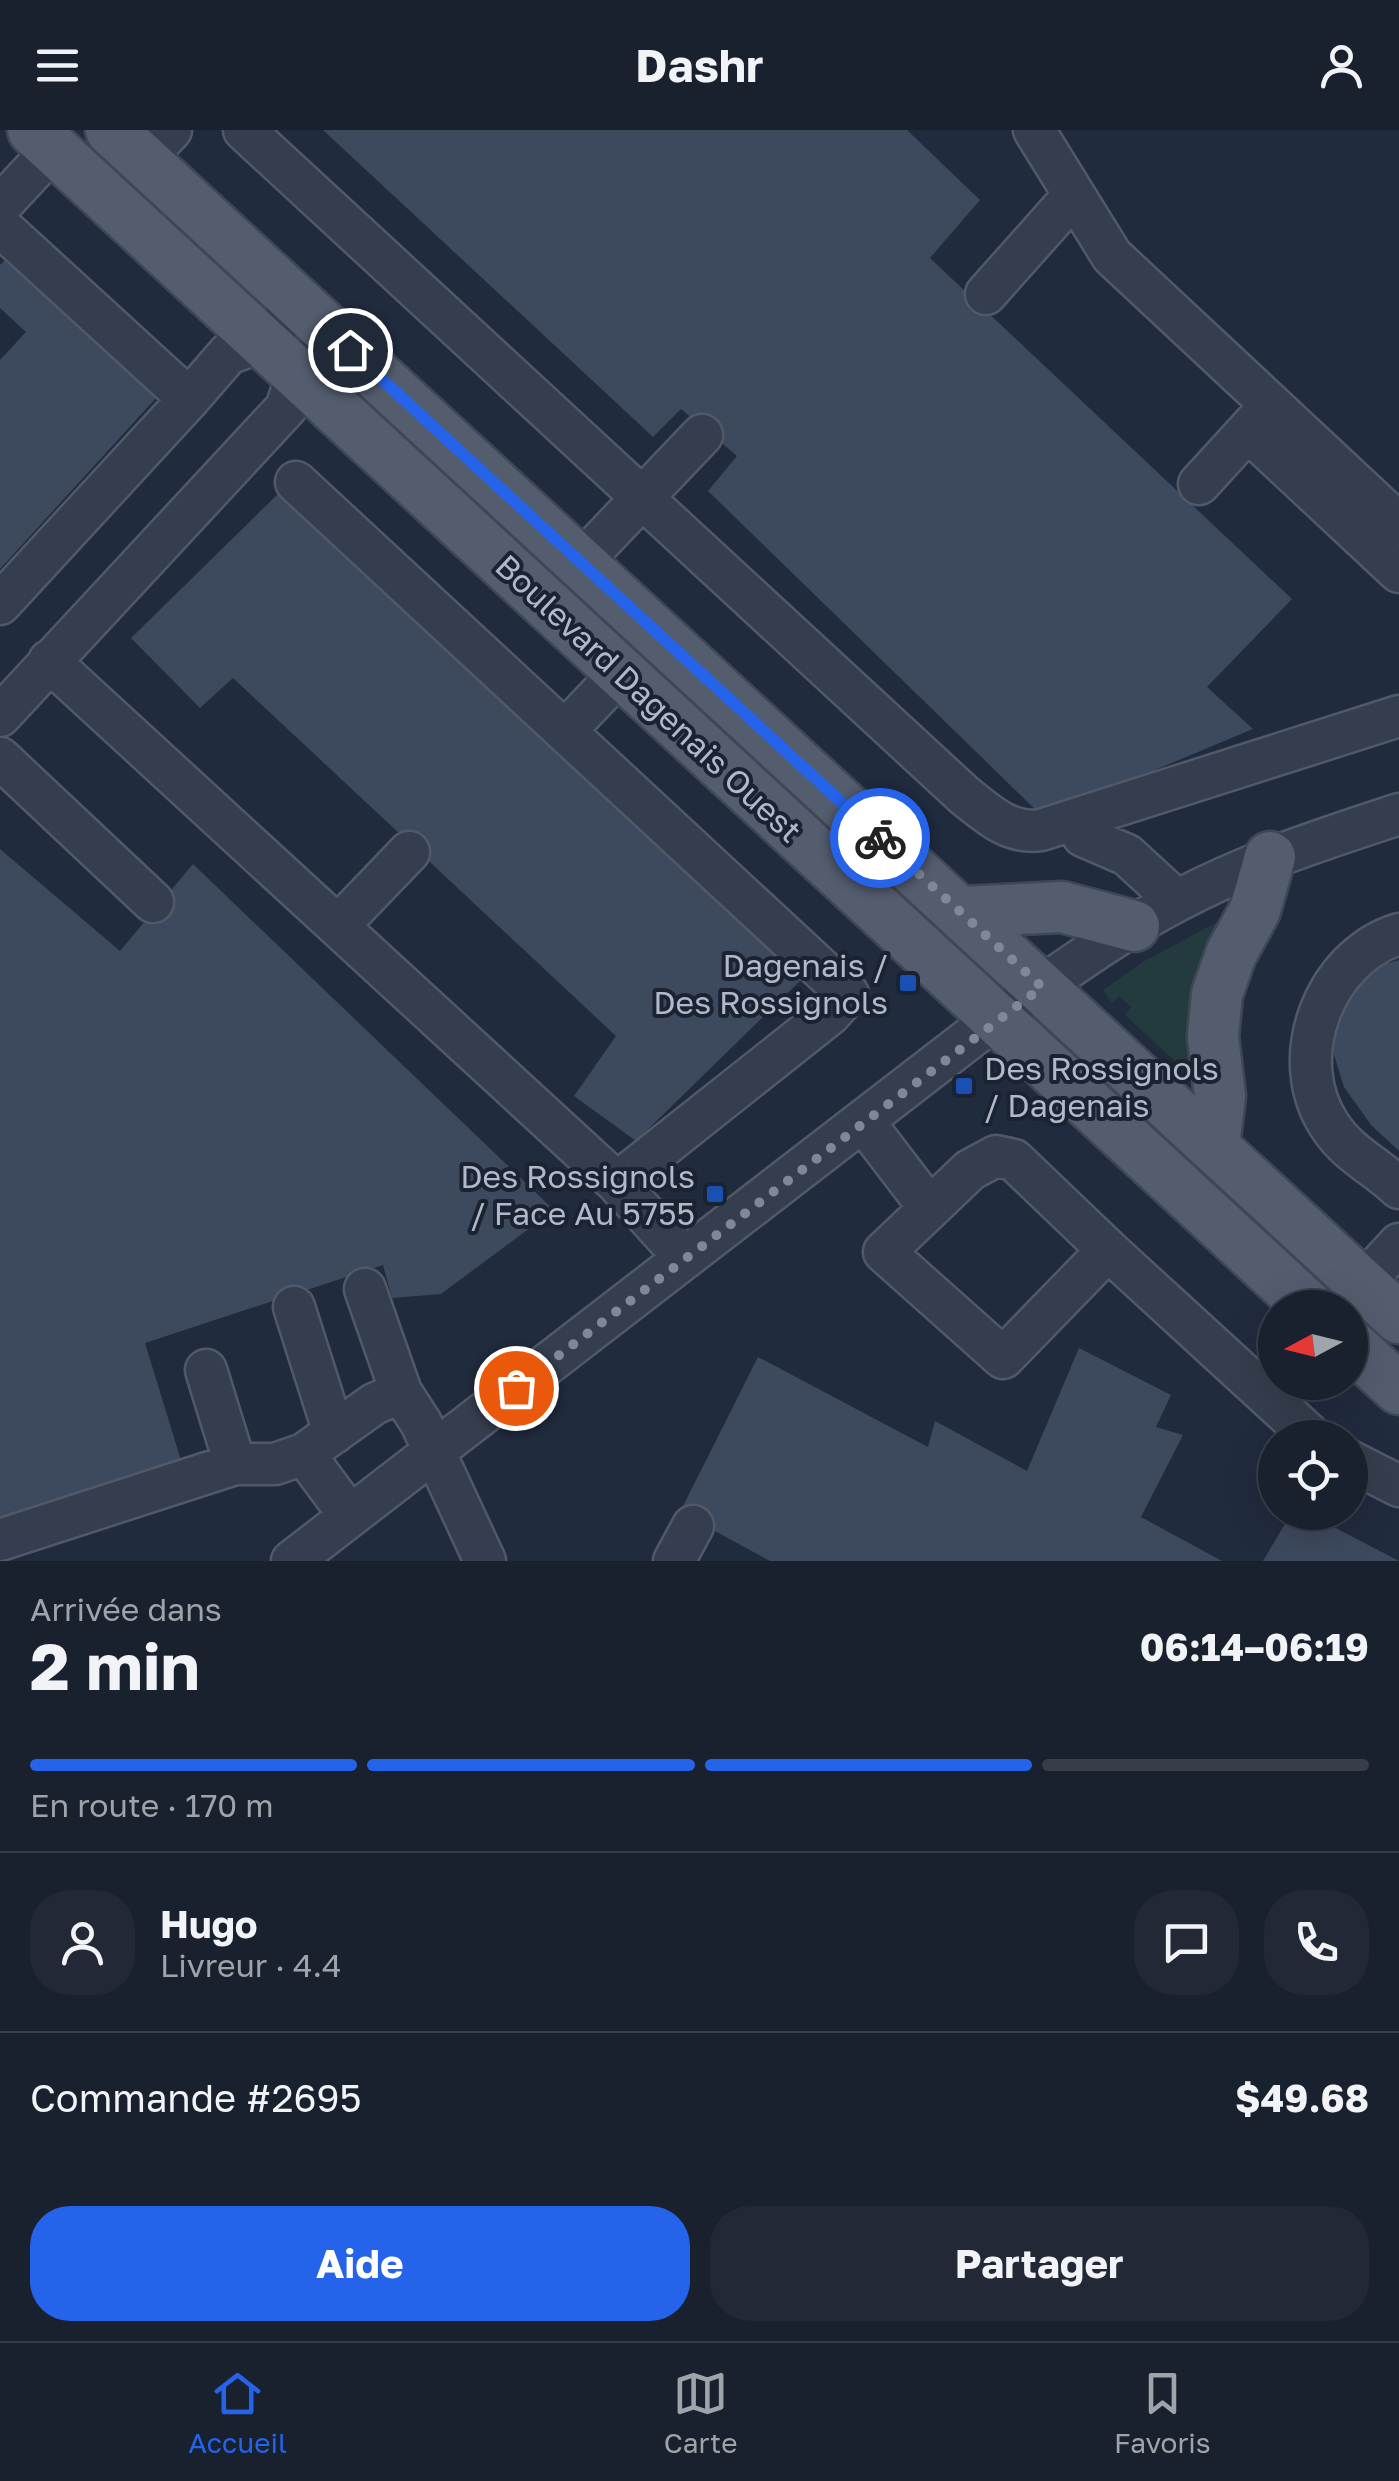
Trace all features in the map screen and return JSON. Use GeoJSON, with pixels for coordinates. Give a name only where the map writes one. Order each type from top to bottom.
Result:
{"type":"FeatureCollection","features":[{"type":"Feature","properties":{"kind":"main road","name":"Boulevard Dagenais Ouest"},"geometry":{"type":"LineString","coordinates":[[43,140],[1291,1290]]}},
{"type":"Feature","properties":{"kind":"main road","name":"Boulevard Dagenais Ouest"},"geometry":{"type":"LineString","coordinates":[[142,140],[317,319],[1399,1318]]}},
{"type":"Feature","properties":{"kind":"main road"},"geometry":{"type":"LineString","coordinates":[[1214,1146],[1220,1096],[1213,1037],[1217,994],[1231,954],[1256,910],[1270,857]]}},
{"type":"Feature","properties":{"kind":"main road"},"geometry":{"type":"LineString","coordinates":[[962,912],[1062,907],[1134,926]]}},
{"type":"Feature","properties":{"kind":"main road"},"geometry":{"type":"LineString","coordinates":[[1368,1361],[1399,1390]]}},
{"type":"Feature","properties":{"kind":"street"},"geometry":{"type":"LineString","coordinates":[[244,130],[988,814],[1016,830],[1030,832],[1076,819],[1399,716]]}},
{"type":"Feature","properties":{"kind":"street"},"geometry":{"type":"LineString","coordinates":[[1034,130],[1112,256],[1399,572]]}},
{"type":"Feature","properties":{"kind":"street"},"geometry":{"type":"LineString","coordinates":[[0,206],[43,140]]}},
{"type":"Feature","properties":{"kind":"street"},"geometry":{"type":"LineString","coordinates":[[986,294],[1074,196]]}},
{"type":"Feature","properties":{"kind":"street"},"geometry":{"type":"LineString","coordinates":[[0,226],[188,399]]}},
{"type":"Feature","properties":{"kind":"street"},"geometry":{"type":"LineString","coordinates":[[0,604],[228,354],[280,357],[317,319]]}},
{"type":"Feature","properties":{"kind":"street"},"geometry":{"type":"LineString","coordinates":[[0,716],[286,408],[280,357]]}},
{"type":"Feature","properties":{"kind":"street"},"geometry":{"type":"LineString","coordinates":[[1200,484],[1260,418]]}},
{"type":"Feature","properties":{"kind":"street"},"geometry":{"type":"LineString","coordinates":[[1260,418],[1399,524]]}},
{"type":"Feature","properties":{"kind":"street"},"geometry":{"type":"LineString","coordinates":[[580,562],[702,435]]}},
{"type":"Feature","properties":{"kind":"street"},"geometry":{"type":"LineString","coordinates":[[296,482],[848,994],[830,1014],[618,1183]]}},
{"type":"Feature","properties":{"kind":"street"},"geometry":{"type":"LineString","coordinates":[[49,661],[618,1183],[685,1258]]}},
{"type":"Feature","properties":{"kind":"street"},"geometry":{"type":"LineString","coordinates":[[566,732],[621,672]]}},
{"type":"Feature","properties":{"kind":"street"},"geometry":{"type":"LineString","coordinates":[[0,758],[153,902]]}},
{"type":"Feature","properties":{"kind":"street"},"geometry":{"type":"LineString","coordinates":[[292,1561],[996,1018],[1177,901],[1270,857],[1399,814]]}},
{"type":"Feature","properties":{"kind":"street"},"geometry":{"type":"LineString","coordinates":[[1076,819],[1084,836],[1127,855],[1177,901]]}},
{"type":"Feature","properties":{"kind":"street"},"geometry":{"type":"LineString","coordinates":[[338,926],[408,852]]}},
{"type":"Feature","properties":{"kind":"street"},"geometry":{"type":"LineString","coordinates":[[1399,934],[1362,952],[1332,983],[1319,1014],[1314,1054],[1316,1094],[1329,1125],[1357,1157],[1399,1188]]}},
{"type":"Feature","properties":{"kind":"street"},"geometry":{"type":"LineString","coordinates":[[864,1121],[928,1206]]}},
{"type":"Feature","properties":{"kind":"street"},"geometry":{"type":"LineString","coordinates":[[1108,1250],[1003,1358],[884,1252],[928,1206],[982,1160],[1014,1160],[1293,1420]]}},
{"type":"Feature","properties":{"kind":"street"},"geometry":{"type":"LineString","coordinates":[[1362,1284],[1399,1244]]}},
{"type":"Feature","properties":{"kind":"street"},"geometry":{"type":"LineString","coordinates":[[366,1290],[400,1392],[421,1423],[432,1454],[485,1561]]}},
{"type":"Feature","properties":{"kind":"street"},"geometry":{"type":"LineString","coordinates":[[294,1307],[319,1444],[350,1516]]}},
{"type":"Feature","properties":{"kind":"street"},"geometry":{"type":"LineString","coordinates":[[206,1370],[235,1464]]}},
{"type":"Feature","properties":{"kind":"street"},"geometry":{"type":"LineString","coordinates":[[0,1540],[235,1464],[275,1464],[319,1444],[374,1404],[400,1392]]}},
{"type":"Feature","properties":{"kind":"street"},"geometry":{"type":"LineString","coordinates":[[1368,1470],[1399,1486]]}},
{"type":"Feature","properties":{"kind":"green space"},"geometry":{"type":"Polygon","coordinates":[[[1229,916],[1203,1087],[1125,1015],[1131,1007],[1119,996],[1112,1003],[1103,990],[1146,960],[1229,916]]]}},
{"type":"Feature","properties":{"kind":"building"},"geometry":{"type":"Polygon","coordinates":[[[323,130],[907,130],[980,200],[930,258],[1292,599],[1207,687],[1253,729],[1043,817],[708,491],[737,456],[681,409],[653,437],[323,130]]]}},
{"type":"Feature","properties":{"kind":"building"},"geometry":{"type":"Polygon","coordinates":[[[6,259],[157,397],[0,569],[0,360],[26,332],[0,308],[0,265],[6,259]]]}},
{"type":"Feature","properties":{"kind":"building"},"geometry":{"type":"Polygon","coordinates":[[[280,492],[802,979],[636,1141],[574,1096],[616,1036],[233,678],[200,708],[131,638],[280,492]]]}},
{"type":"Feature","properties":{"kind":"building"},"geometry":{"type":"Polygon","coordinates":[[[0,849],[120,951],[193,864],[554,1210],[441,1294],[392,1298],[383,1265],[145,1343],[184,1470],[0,1522],[0,849]]]}},
{"type":"Feature","properties":{"kind":"building"},"geometry":{"type":"Polygon","coordinates":[[[1399,960],[1399,1151],[1371,1125],[1344,1087],[1331,1045],[1334,999],[1357,972],[1399,960]]]}},
{"type":"Feature","properties":{"kind":"building"},"geometry":{"type":"Polygon","coordinates":[[[1079,1348],[1171,1395],[1156,1427],[1183,1435],[1141,1517],[1222,1561],[770,1561],[680,1512],[758,1357],[928,1447],[935,1421],[1027,1471],[1079,1348]]]}},
{"type":"Feature","properties":{"kind":"building"},"geometry":{"type":"Polygon","coordinates":[[[1281,1530],[1340,1530],[1399,1561],[1263,1561],[1281,1530]]]}},
{"type":"Feature","properties":{"kind":"way so far"},"geometry":{"type":"LineString","coordinates":[[516,1388],[996,1018],[1042,987],[880,838]]}},
{"type":"Feature","properties":{"kind":"place","name":"Dagenais / Des Rossignols"},"geometry":{"type":"Point","coordinates":[908,983]}},
{"type":"Feature","properties":{"kind":"place","name":"Des Rossignols / Dagenais"},"geometry":{"type":"Point","coordinates":[964,1086]}},
{"type":"Feature","properties":{"kind":"place","name":"Des Rossignols / Face Au 5755"},"geometry":{"type":"Point","coordinates":[715,1194]}},
{"type":"Feature","properties":{"kind":"route"},"geometry":{"type":"LineString","coordinates":[[350,350],[880,838]]}}]}
